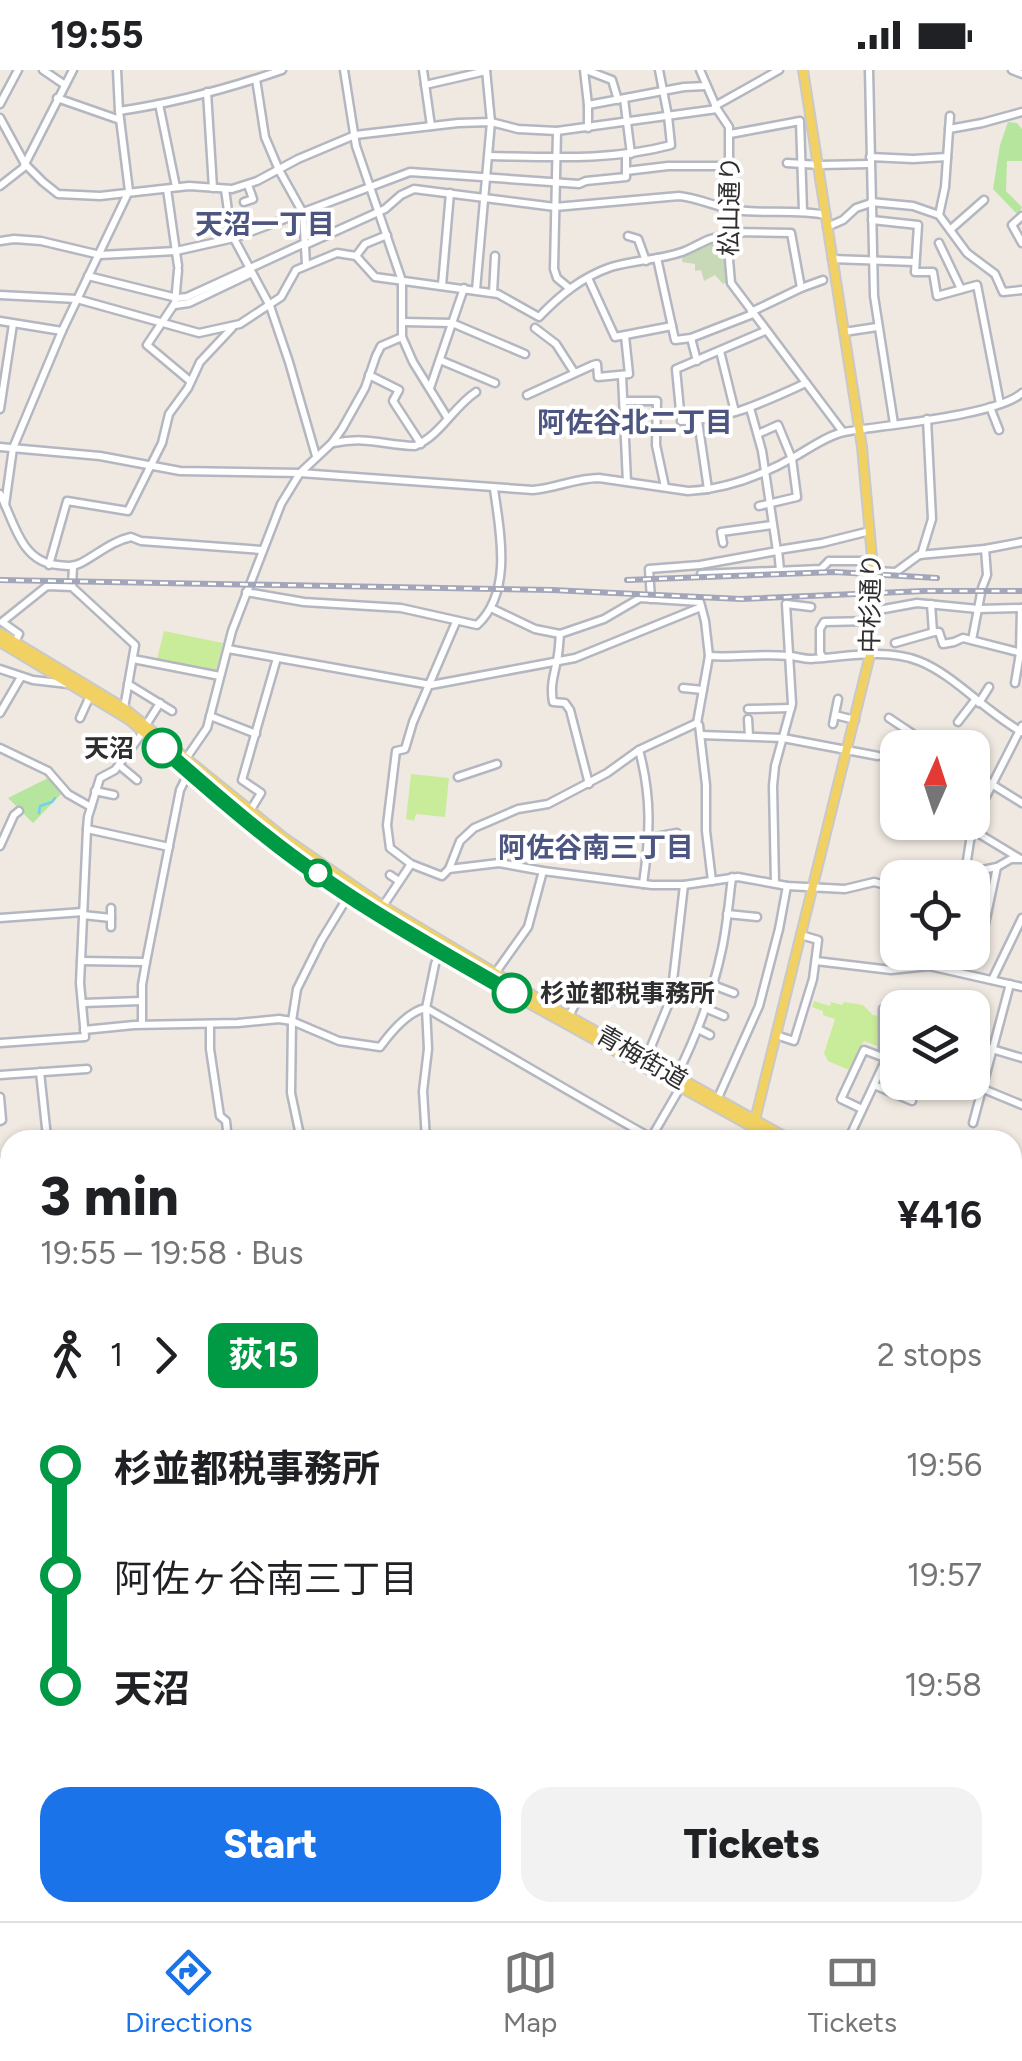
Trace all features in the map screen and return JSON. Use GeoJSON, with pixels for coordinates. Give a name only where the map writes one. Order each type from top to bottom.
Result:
{"type":"FeatureCollection","features":[{"type":"Feature","properties":{"kind":"main road","name":"中杉通り"},"geometry":{"type":"LineString","coordinates":[[754,1124],[848,750],[870,655],[873,616],[873,566],[859,430],[802,70]]}},
{"type":"Feature","properties":{"kind":"main road","name":"青梅街道"},"geometry":{"type":"LineString","coordinates":[[0,633],[90,696],[145,728]]}},
{"type":"Feature","properties":{"kind":"main road","name":"青梅街道"},"geometry":{"type":"LineString","coordinates":[[0,642],[59,677],[124,708],[183,762],[382,906],[762,1130]]}},
{"type":"Feature","properties":{"kind":"main road","name":"青梅街道"},"geometry":{"type":"LineString","coordinates":[[183,762],[189,772],[268,838],[349,895],[680,1088],[768,1130]]}},
{"type":"Feature","properties":{"kind":"street"},"geometry":{"type":"LineString","coordinates":[[0,104],[18,70]]}},
{"type":"Feature","properties":{"kind":"street"},"geometry":{"type":"LineString","coordinates":[[44,70],[64,85]]}},
{"type":"Feature","properties":{"kind":"street"},"geometry":{"type":"LineString","coordinates":[[0,186],[25,164],[73,70]]}},
{"type":"Feature","properties":{"kind":"street"},"geometry":{"type":"LineString","coordinates":[[6,505],[13,448],[62,331],[129,191],[117,70]]}},
{"type":"Feature","properties":{"kind":"street"},"geometry":{"type":"LineString","coordinates":[[58,98],[119,116],[282,70]]}},
{"type":"Feature","properties":{"kind":"street"},"geometry":{"type":"LineString","coordinates":[[344,70],[356,146],[402,281],[402,337],[447,418]]}},
{"type":"Feature","properties":{"kind":"street"},"geometry":{"type":"LineString","coordinates":[[423,70],[431,126]]}},
{"type":"Feature","properties":{"kind":"street"},"geometry":{"type":"LineString","coordinates":[[489,156],[628,155],[671,145],[659,70]]}},
{"type":"Feature","properties":{"kind":"street","name":"松山通り"},"geometry":{"type":"LineString","coordinates":[[700,70],[729,127],[726,236],[731,283],[843,432]]}},
{"type":"Feature","properties":{"kind":"street"},"geometry":{"type":"LineString","coordinates":[[761,70],[763,79]]}},
{"type":"Feature","properties":{"kind":"street"},"geometry":{"type":"LineString","coordinates":[[0,118],[25,164],[58,194],[100,196],[248,185],[355,135],[492,122],[518,129],[588,128],[716,108],[779,70]]}},
{"type":"Feature","properties":{"kind":"street"},"geometry":{"type":"LineString","coordinates":[[869,70],[872,260],[894,424]]}},
{"type":"Feature","properties":{"kind":"street"},"geometry":{"type":"LineString","coordinates":[[1012,70],[1022,74]]}},
{"type":"Feature","properties":{"kind":"street"},"geometry":{"type":"LineString","coordinates":[[425,85],[486,71],[492,122],[476,290]]}},
{"type":"Feature","properties":{"kind":"street"},"geometry":{"type":"LineString","coordinates":[[0,241],[41,241],[100,255],[176,252],[234,238],[410,172],[579,184],[626,177],[627,122],[621,100],[612,80],[590,71],[588,128]]}},
{"type":"Feature","properties":{"kind":"street"},"geometry":{"type":"LineString","coordinates":[[256,79],[265,137],[303,213],[306,264]]}},
{"type":"Feature","properties":{"kind":"street"},"geometry":{"type":"LineString","coordinates":[[588,105],[684,86],[706,86]]}},
{"type":"Feature","properties":{"kind":"street"},"geometry":{"type":"LineString","coordinates":[[207,92],[213,188]]}},
{"type":"Feature","properties":{"kind":"street"},"geometry":{"type":"LineString","coordinates":[[159,104],[178,268],[175,302],[147,345],[190,381]]}},
{"type":"Feature","properties":{"kind":"street"},"geometry":{"type":"LineString","coordinates":[[949,129],[1022,112]]}},
{"type":"Feature","properties":{"kind":"street"},"geometry":{"type":"LineString","coordinates":[[939,215],[946,187],[950,116]]}},
{"type":"Feature","properties":{"kind":"street"},"geometry":{"type":"LineString","coordinates":[[730,134],[800,121],[803,211]]}},
{"type":"Feature","properties":{"kind":"street"},"geometry":{"type":"LineString","coordinates":[[556,130],[555,274],[568,288]]}},
{"type":"Feature","properties":{"kind":"street"},"geometry":{"type":"LineString","coordinates":[[787,163],[818,165],[948,156]]}},
{"type":"Feature","properties":{"kind":"street"},"geometry":{"type":"LineString","coordinates":[[626,171],[730,166]]}},
{"type":"Feature","properties":{"kind":"street"},"geometry":{"type":"LineString","coordinates":[[244,202],[253,198],[248,185]]}},
{"type":"Feature","properties":{"kind":"street"},"geometry":{"type":"LineString","coordinates":[[225,188],[231,233],[270,306],[316,456]]}},
{"type":"Feature","properties":{"kind":"street"},"geometry":{"type":"LineString","coordinates":[[88,276],[189,304],[305,244],[385,209],[414,188],[555,207],[679,196],[729,209],[826,215]]}},
{"type":"Feature","properties":{"kind":"street"},"geometry":{"type":"LineString","coordinates":[[442,285],[450,193]]}},
{"type":"Feature","properties":{"kind":"street"},"geometry":{"type":"LineString","coordinates":[[952,229],[984,200]]}},
{"type":"Feature","properties":{"kind":"street"},"geometry":{"type":"LineString","coordinates":[[828,227],[871,202],[913,206],[939,215],[968,252],[995,274],[1003,292],[1022,290]]}},
{"type":"Feature","properties":{"kind":"street"},"geometry":{"type":"LineString","coordinates":[[1022,216],[1012,225],[1022,243]]}},
{"type":"Feature","properties":{"kind":"street"},"geometry":{"type":"LineString","coordinates":[[872,220],[918,225],[916,273],[933,272],[937,296],[977,285],[1000,404]]}},
{"type":"Feature","properties":{"kind":"street"},"geometry":{"type":"LineString","coordinates":[[49,564],[67,501],[128,512],[152,466],[169,414],[207,353],[233,327],[281,297],[296,270],[306,264],[337,253],[356,256],[375,277],[493,293],[539,317],[568,288],[610,268],[682,252],[730,232],[791,232],[801,288]]}},
{"type":"Feature","properties":{"kind":"street"},"geometry":{"type":"LineString","coordinates":[[356,256],[365,244],[386,235]]}},
{"type":"Feature","properties":{"kind":"street"},"geometry":{"type":"LineString","coordinates":[[628,236],[638,239],[646,261]]}},
{"type":"Feature","properties":{"kind":"street"},"geometry":{"type":"LineString","coordinates":[[939,244],[961,288]]}},
{"type":"Feature","properties":{"kind":"street"},"geometry":{"type":"LineString","coordinates":[[493,293],[495,256]]}},
{"type":"Feature","properties":{"kind":"street"},"geometry":{"type":"LineString","coordinates":[[657,258],[675,340],[691,338],[823,280]]}},
{"type":"Feature","properties":{"kind":"street"},"geometry":{"type":"LineString","coordinates":[[832,259],[915,262]]}},
{"type":"Feature","properties":{"kind":"street"},"geometry":{"type":"LineString","coordinates":[[588,278],[614,337],[672,326]]}},
{"type":"Feature","properties":{"kind":"street"},"geometry":{"type":"LineString","coordinates":[[430,389],[464,288]]}},
{"type":"Feature","properties":{"kind":"street"},"geometry":{"type":"LineString","coordinates":[[0,295],[77,298],[199,333],[233,327]]}},
{"type":"Feature","properties":{"kind":"street"},"geometry":{"type":"LineString","coordinates":[[0,321],[62,331]]}},
{"type":"Feature","properties":{"kind":"street"},"geometry":{"type":"LineString","coordinates":[[403,322],[452,323],[526,354]]}},
{"type":"Feature","properties":{"kind":"street"},"geometry":{"type":"LineString","coordinates":[[0,409],[13,324]]}},
{"type":"Feature","properties":{"kind":"street"},"geometry":{"type":"LineString","coordinates":[[844,332],[878,326]]}},
{"type":"Feature","properties":{"kind":"street"},"geometry":{"type":"LineString","coordinates":[[535,328],[556,344],[574,372]]}},
{"type":"Feature","properties":{"kind":"street"},"geometry":{"type":"LineString","coordinates":[[765,331],[676,369],[681,422],[750,408],[806,383]]}},
{"type":"Feature","properties":{"kind":"street"},"geometry":{"type":"LineString","coordinates":[[526,395],[597,364],[598,377],[629,374],[625,336]]}},
{"type":"Feature","properties":{"kind":"street"},"geometry":{"type":"LineString","coordinates":[[183,762],[206,728],[246,592],[281,504],[300,473],[342,430],[381,346],[402,337]]}},
{"type":"Feature","properties":{"kind":"street"},"geometry":{"type":"LineString","coordinates":[[691,338],[697,361]]}},
{"type":"Feature","properties":{"kind":"street"},"geometry":{"type":"LineString","coordinates":[[720,351],[735,412]]}},
{"type":"Feature","properties":{"kind":"street"},"geometry":{"type":"LineString","coordinates":[[440,360],[495,383]]}},
{"type":"Feature","properties":{"kind":"street"},"geometry":{"type":"LineString","coordinates":[[369,375],[399,390],[394,401],[421,444]]}},
{"type":"Feature","properties":{"kind":"street"},"geometry":{"type":"LineString","coordinates":[[622,376],[627,482]]}},
{"type":"Feature","properties":{"kind":"street"},"geometry":{"type":"LineString","coordinates":[[332,443],[368,439],[409,446],[421,444],[436,434],[447,418],[476,392]]}},
{"type":"Feature","properties":{"kind":"street"},"geometry":{"type":"LineString","coordinates":[[0,446],[100,456],[180,470],[300,473],[494,488],[548,489],[584,478],[708,489],[766,472],[843,432],[990,407],[1022,393]]}},
{"type":"Feature","properties":{"kind":"street"},"geometry":{"type":"LineString","coordinates":[[625,402],[657,401],[656,445],[664,487]]}},
{"type":"Feature","properties":{"kind":"street"},"geometry":{"type":"LineString","coordinates":[[990,407],[999,430]]}},
{"type":"Feature","properties":{"kind":"street"},"geometry":{"type":"LineString","coordinates":[[750,408],[766,472],[780,570]]}},
{"type":"Feature","properties":{"kind":"street"},"geometry":{"type":"LineString","coordinates":[[920,555],[932,520],[927,419]]}},
{"type":"Feature","properties":{"kind":"street"},"geometry":{"type":"LineString","coordinates":[[698,421],[708,489]]}},
{"type":"Feature","properties":{"kind":"street"},"geometry":{"type":"LineString","coordinates":[[758,434],[778,425],[792,459],[796,497],[759,506]]}},
{"type":"Feature","properties":{"kind":"street"},"geometry":{"type":"LineString","coordinates":[[246,592],[304,602],[402,608],[476,626],[491,608],[501,574],[494,488]]}},
{"type":"Feature","properties":{"kind":"street"},"geometry":{"type":"LineString","coordinates":[[0,494],[20,538],[42,563],[73,566],[132,537],[141,541],[262,550]]}},
{"type":"Feature","properties":{"kind":"street"},"geometry":{"type":"LineString","coordinates":[[723,543],[721,532],[772,525]]}},
{"type":"Feature","properties":{"kind":"street"},"geometry":{"type":"LineString","coordinates":[[651,599],[649,569],[764,555],[870,531]]}},
{"type":"Feature","properties":{"kind":"street"},"geometry":{"type":"LineString","coordinates":[[826,542],[826,557],[830,561],[896,572],[920,555],[1022,542]]}},
{"type":"Feature","properties":{"kind":"street"},"geometry":{"type":"LineString","coordinates":[[972,640],[986,575],[985,549]]}},
{"type":"Feature","properties":{"kind":"street"},"geometry":{"type":"LineString","coordinates":[[764,555],[765,571]]}},
{"type":"Feature","properties":{"kind":"street"},"geometry":{"type":"LineString","coordinates":[[701,574],[821,569],[830,561]]}},
{"type":"Feature","properties":{"kind":"street"},"geometry":{"type":"LineString","coordinates":[[72,586],[73,566]]}},
{"type":"Feature","properties":{"kind":"street"},"geometry":{"type":"LineString","coordinates":[[15,642],[19,634],[2,622],[47,586],[72,586],[135,645],[124,708]]}},
{"type":"Feature","properties":{"kind":"street"},"geometry":{"type":"LineString","coordinates":[[491,608],[535,629],[560,634],[604,619],[634,600],[701,604]]}},
{"type":"Feature","properties":{"kind":"street"},"geometry":{"type":"LineString","coordinates":[[822,656],[820,629],[824,622],[873,616],[917,603],[1022,608],[1021,653],[1014,683]]}},
{"type":"Feature","properties":{"kind":"street"},"geometry":{"type":"LineString","coordinates":[[228,649],[431,685],[557,663],[627,638],[701,604]]}},
{"type":"Feature","properties":{"kind":"street"},"geometry":{"type":"LineString","coordinates":[[701,604],[710,656],[697,723],[706,786],[712,881]]}},
{"type":"Feature","properties":{"kind":"street"},"geometry":{"type":"LineString","coordinates":[[774,884],[773,786],[792,696],[786,604],[811,606]]}},
{"type":"Feature","properties":{"kind":"street"},"geometry":{"type":"LineString","coordinates":[[931,604],[933,632]]}},
{"type":"Feature","properties":{"kind":"street"},"geometry":{"type":"LineString","coordinates":[[456,622],[405,749],[396,751],[386,826],[390,848],[411,864],[442,876],[450,869],[460,841],[474,828],[518,809],[548,804],[589,784],[639,750],[697,723]]}},
{"type":"Feature","properties":{"kind":"street"},"geometry":{"type":"LineString","coordinates":[[895,643],[938,632],[943,644],[963,638],[1021,653]]}},
{"type":"Feature","properties":{"kind":"street"},"geometry":{"type":"LineString","coordinates":[[560,634],[551,682],[553,702],[565,704],[570,710],[589,784]]}},
{"type":"Feature","properties":{"kind":"street"},"geometry":{"type":"LineString","coordinates":[[710,656],[817,659],[898,655],[927,665],[1003,722],[1021,729],[990,789]]}},
{"type":"Feature","properties":{"kind":"street"},"geometry":{"type":"LineString","coordinates":[[38,656],[48,666],[46,677],[38,681]]}},
{"type":"Feature","properties":{"kind":"street"},"geometry":{"type":"LineString","coordinates":[[133,658],[220,676]]}},
{"type":"Feature","properties":{"kind":"street"},"geometry":{"type":"LineString","coordinates":[[250,811],[262,793],[242,780],[278,658]]}},
{"type":"Feature","properties":{"kind":"street"},"geometry":{"type":"LineString","coordinates":[[0,669],[38,681],[76,683]]}},
{"type":"Feature","properties":{"kind":"street"},"geometry":{"type":"LineString","coordinates":[[0,713],[20,677]]}},
{"type":"Feature","properties":{"kind":"street"},"geometry":{"type":"LineString","coordinates":[[38,681],[59,677]]}},
{"type":"Feature","properties":{"kind":"street"},"geometry":{"type":"LineString","coordinates":[[128,684],[172,711]]}},
{"type":"Feature","properties":{"kind":"street"},"geometry":{"type":"LineString","coordinates":[[958,722],[988,687]]}},
{"type":"Feature","properties":{"kind":"street"},"geometry":{"type":"LineString","coordinates":[[684,688],[703,690]]}},
{"type":"Feature","properties":{"kind":"street"},"geometry":{"type":"LineString","coordinates":[[80,718],[90,696]]}},
{"type":"Feature","properties":{"kind":"street"},"geometry":{"type":"LineString","coordinates":[[838,699],[834,720],[855,720]]}},
{"type":"Feature","properties":{"kind":"street"},"geometry":{"type":"LineString","coordinates":[[0,1044],[85,1038],[81,961],[91,807],[102,776],[119,765],[160,703]]}},
{"type":"Feature","properties":{"kind":"street"},"geometry":{"type":"LineString","coordinates":[[748,708],[790,708]]}},
{"type":"Feature","properties":{"kind":"street"},"geometry":{"type":"LineString","coordinates":[[210,716],[256,734]]}},
{"type":"Feature","properties":{"kind":"street"},"geometry":{"type":"LineString","coordinates":[[889,718],[907,730]]}},
{"type":"Feature","properties":{"kind":"street"},"geometry":{"type":"LineString","coordinates":[[748,719],[748,736]]}},
{"type":"Feature","properties":{"kind":"street"},"geometry":{"type":"LineString","coordinates":[[700,735],[783,738],[878,756]]}},
{"type":"Feature","properties":{"kind":"street"},"geometry":{"type":"LineString","coordinates":[[0,748],[48,771],[68,794],[91,807]]}},
{"type":"Feature","properties":{"kind":"street"},"geometry":{"type":"LineString","coordinates":[[639,750],[649,790],[650,838],[643,884]]}},
{"type":"Feature","properties":{"kind":"street"},"geometry":{"type":"LineString","coordinates":[[458,777],[497,764]]}},
{"type":"Feature","properties":{"kind":"street"},"geometry":{"type":"LineString","coordinates":[[119,765],[136,780]]}},
{"type":"Feature","properties":{"kind":"street"},"geometry":{"type":"LineString","coordinates":[[142,1024],[146,962],[180,790],[189,772]]}},
{"type":"Feature","properties":{"kind":"street"},"geometry":{"type":"LineString","coordinates":[[992,785],[1022,803]]}},
{"type":"Feature","properties":{"kind":"street"},"geometry":{"type":"LineString","coordinates":[[95,791],[114,796]]}},
{"type":"Feature","properties":{"kind":"street"},"geometry":{"type":"LineString","coordinates":[[0,846],[3,828],[19,811]]}},
{"type":"Feature","properties":{"kind":"street"},"geometry":{"type":"LineString","coordinates":[[87,830],[169,847]]}},
{"type":"Feature","properties":{"kind":"street"},"geometry":{"type":"LineString","coordinates":[[650,838],[677,833]]}},
{"type":"Feature","properties":{"kind":"street"},"geometry":{"type":"LineString","coordinates":[[989,840],[1021,859]]}},
{"type":"Feature","properties":{"kind":"street"},"geometry":{"type":"LineString","coordinates":[[990,869],[1010,858],[1021,859]]}},
{"type":"Feature","properties":{"kind":"street"},"geometry":{"type":"LineString","coordinates":[[450,869],[499,863],[643,884],[684,885],[732,877],[787,886],[845,889],[880,884]]}},
{"type":"Feature","properties":{"kind":"street"},"geometry":{"type":"LineString","coordinates":[[382,906],[411,864]]}},
{"type":"Feature","properties":{"kind":"street"},"geometry":{"type":"LineString","coordinates":[[990,903],[998,867]]}},
{"type":"Feature","properties":{"kind":"street"},"geometry":{"type":"LineString","coordinates":[[496,972],[528,927],[543,871]]}},
{"type":"Feature","properties":{"kind":"street"},"geometry":{"type":"LineString","coordinates":[[390,874],[399,881]]}},
{"type":"Feature","properties":{"kind":"street"},"geometry":{"type":"LineString","coordinates":[[676,1077],[705,1008],[723,947],[732,877]]}},
{"type":"Feature","properties":{"kind":"street"},"geometry":{"type":"LineString","coordinates":[[646,1059],[672,998],[684,885]]}},
{"type":"Feature","properties":{"kind":"street"},"geometry":{"type":"LineString","coordinates":[[717,1100],[759,1006],[787,886]]}},
{"type":"Feature","properties":{"kind":"street"},"geometry":{"type":"LineString","coordinates":[[299,1130],[291,1093],[292,1020],[297,988],[349,895]]}},
{"type":"Feature","properties":{"kind":"street"},"geometry":{"type":"LineString","coordinates":[[0,918],[83,914],[111,922],[112,908]]}},
{"type":"Feature","properties":{"kind":"street"},"geometry":{"type":"LineString","coordinates":[[727,914],[757,917]]}},
{"type":"Feature","properties":{"kind":"street"},"geometry":{"type":"LineString","coordinates":[[992,980],[1022,918]]}},
{"type":"Feature","properties":{"kind":"street"},"geometry":{"type":"LineString","coordinates":[[776,1035],[794,1041],[816,961],[818,940],[801,935]]}},
{"type":"Feature","properties":{"kind":"street"},"geometry":{"type":"LineString","coordinates":[[425,1130],[426,1008],[441,951]]}},
{"type":"Feature","properties":{"kind":"street"},"geometry":{"type":"LineString","coordinates":[[81,961],[146,962]]}},
{"type":"Feature","properties":{"kind":"street"},"geometry":{"type":"LineString","coordinates":[[816,961],[891,970],[929,966],[1022,987]]}},
{"type":"Feature","properties":{"kind":"street"},"geometry":{"type":"LineString","coordinates":[[990,1055],[1010,984]]}},
{"type":"Feature","properties":{"kind":"street"},"geometry":{"type":"LineString","coordinates":[[712,985],[734,993]]}},
{"type":"Feature","properties":{"kind":"street"},"geometry":{"type":"LineString","coordinates":[[568,1016],[581,993]]}},
{"type":"Feature","properties":{"kind":"street"},"geometry":{"type":"LineString","coordinates":[[82,1003],[142,1001]]}},
{"type":"Feature","properties":{"kind":"street"},"geometry":{"type":"LineString","coordinates":[[84,1030],[279,1019],[292,1020],[339,1041],[380,1046],[419,1008],[426,1008],[636,1130]]}},
{"type":"Feature","properties":{"kind":"street"},"geometry":{"type":"LineString","coordinates":[[705,1008],[724,1016]]}},
{"type":"Feature","properties":{"kind":"street"},"geometry":{"type":"LineString","coordinates":[[210,1024],[216,1096],[227,1130]]}},
{"type":"Feature","properties":{"kind":"street"},"geometry":{"type":"LineString","coordinates":[[697,1028],[710,1035]]}},
{"type":"Feature","properties":{"kind":"street"},"geometry":{"type":"LineString","coordinates":[[992,1048],[1022,1058]]}},
{"type":"Feature","properties":{"kind":"street"},"geometry":{"type":"LineString","coordinates":[[862,1109],[840,1099],[864,1050],[880,1057]]}},
{"type":"Feature","properties":{"kind":"street"},"geometry":{"type":"LineString","coordinates":[[0,1075],[87,1070]]}},
{"type":"Feature","properties":{"kind":"street"},"geometry":{"type":"LineString","coordinates":[[40,1072],[46,1130]]}},
{"type":"Feature","properties":{"kind":"street"},"geometry":{"type":"LineString","coordinates":[[853,1130],[880,1072]]}},
{"type":"Feature","properties":{"kind":"street"},"geometry":{"type":"LineString","coordinates":[[874,1084],[880,1087]]}},
{"type":"Feature","properties":{"kind":"street"},"geometry":{"type":"LineString","coordinates":[[658,1130],[680,1088]]}},
{"type":"Feature","properties":{"kind":"street"},"geometry":{"type":"LineString","coordinates":[[990,1092],[1022,1105]]}},
{"type":"Feature","properties":{"kind":"street"},"geometry":{"type":"LineString","coordinates":[[0,1097],[0,1120]]}},
{"type":"Feature","properties":{"kind":"street"},"geometry":{"type":"LineString","coordinates":[[972,1123],[978,1100]]}},
{"type":"Feature","properties":{"kind":"green space"},"geometry":{"type":"Polygon","coordinates":[[[1008,122],[1017,123],[1022,129],[1022,161],[1007,161],[1006,191],[1022,207],[1018,215],[993,189],[1008,122]]]}},
{"type":"Feature","properties":{"kind":"green space"},"geometry":{"type":"Polygon","coordinates":[[[723,237],[723,284],[715,275],[704,281],[701,270],[695,271],[695,264],[682,262],[683,254],[723,237]]]}},
{"type":"Feature","properties":{"kind":"green space"},"geometry":{"type":"Polygon","coordinates":[[[164,631],[223,643],[216,670],[157,659],[164,631]]]}},
{"type":"Feature","properties":{"kind":"green space"},"geometry":{"type":"Polygon","coordinates":[[[411,774],[449,778],[445,817],[416,814],[414,821],[406,819],[411,774]]]}},
{"type":"Feature","properties":{"kind":"green space"},"geometry":{"type":"Polygon","coordinates":[[[48,778],[61,794],[33,823],[8,798],[48,778]]]}},
{"type":"Feature","properties":{"kind":"green space"},"geometry":{"type":"Polygon","coordinates":[[[814,1001],[830,1006],[831,1002],[863,1005],[878,1016],[877,1046],[864,1041],[849,1070],[828,1061],[824,1053],[835,1019],[812,1007],[814,1001]]]}},
{"type":"Feature","properties":{"kind":"waterway"},"geometry":{"type":"LineString","coordinates":[[39,813],[40,806],[55,798]]}},
{"type":"Feature","properties":{"kind":"railway"},"geometry":{"type":"LineString","coordinates":[[627,580],[835,572],[937,578]]}},
{"type":"Feature","properties":{"kind":"railway"},"geometry":{"type":"LineString","coordinates":[[0,580],[552,590],[741,599],[1022,591]]}},
{"type":"Feature","properties":{"kind":"bus line","name":"荻15"},"geometry":{"type":"LineString","coordinates":[[162,748],[268,838],[308,866],[512,993]]}},
{"type":"Feature","properties":{"kind":"place","name":"天沼"},"geometry":{"type":"Point","coordinates":[162,748]}},
{"type":"Feature","properties":{"kind":"place","name":"杉並都税事務所"},"geometry":{"type":"Point","coordinates":[512,993]}},
{"type":"Feature","properties":{"kind":"district","name":"天沼一丁目"},"geometry":{"type":"Point","coordinates":[265,224]}},
{"type":"Feature","properties":{"kind":"district","name":"阿佐谷北二丁目"},"geometry":{"type":"Point","coordinates":[635,422]}},
{"type":"Feature","properties":{"kind":"district","name":"阿佐谷南三丁目"},"geometry":{"type":"Point","coordinates":[596,847]}}]}
